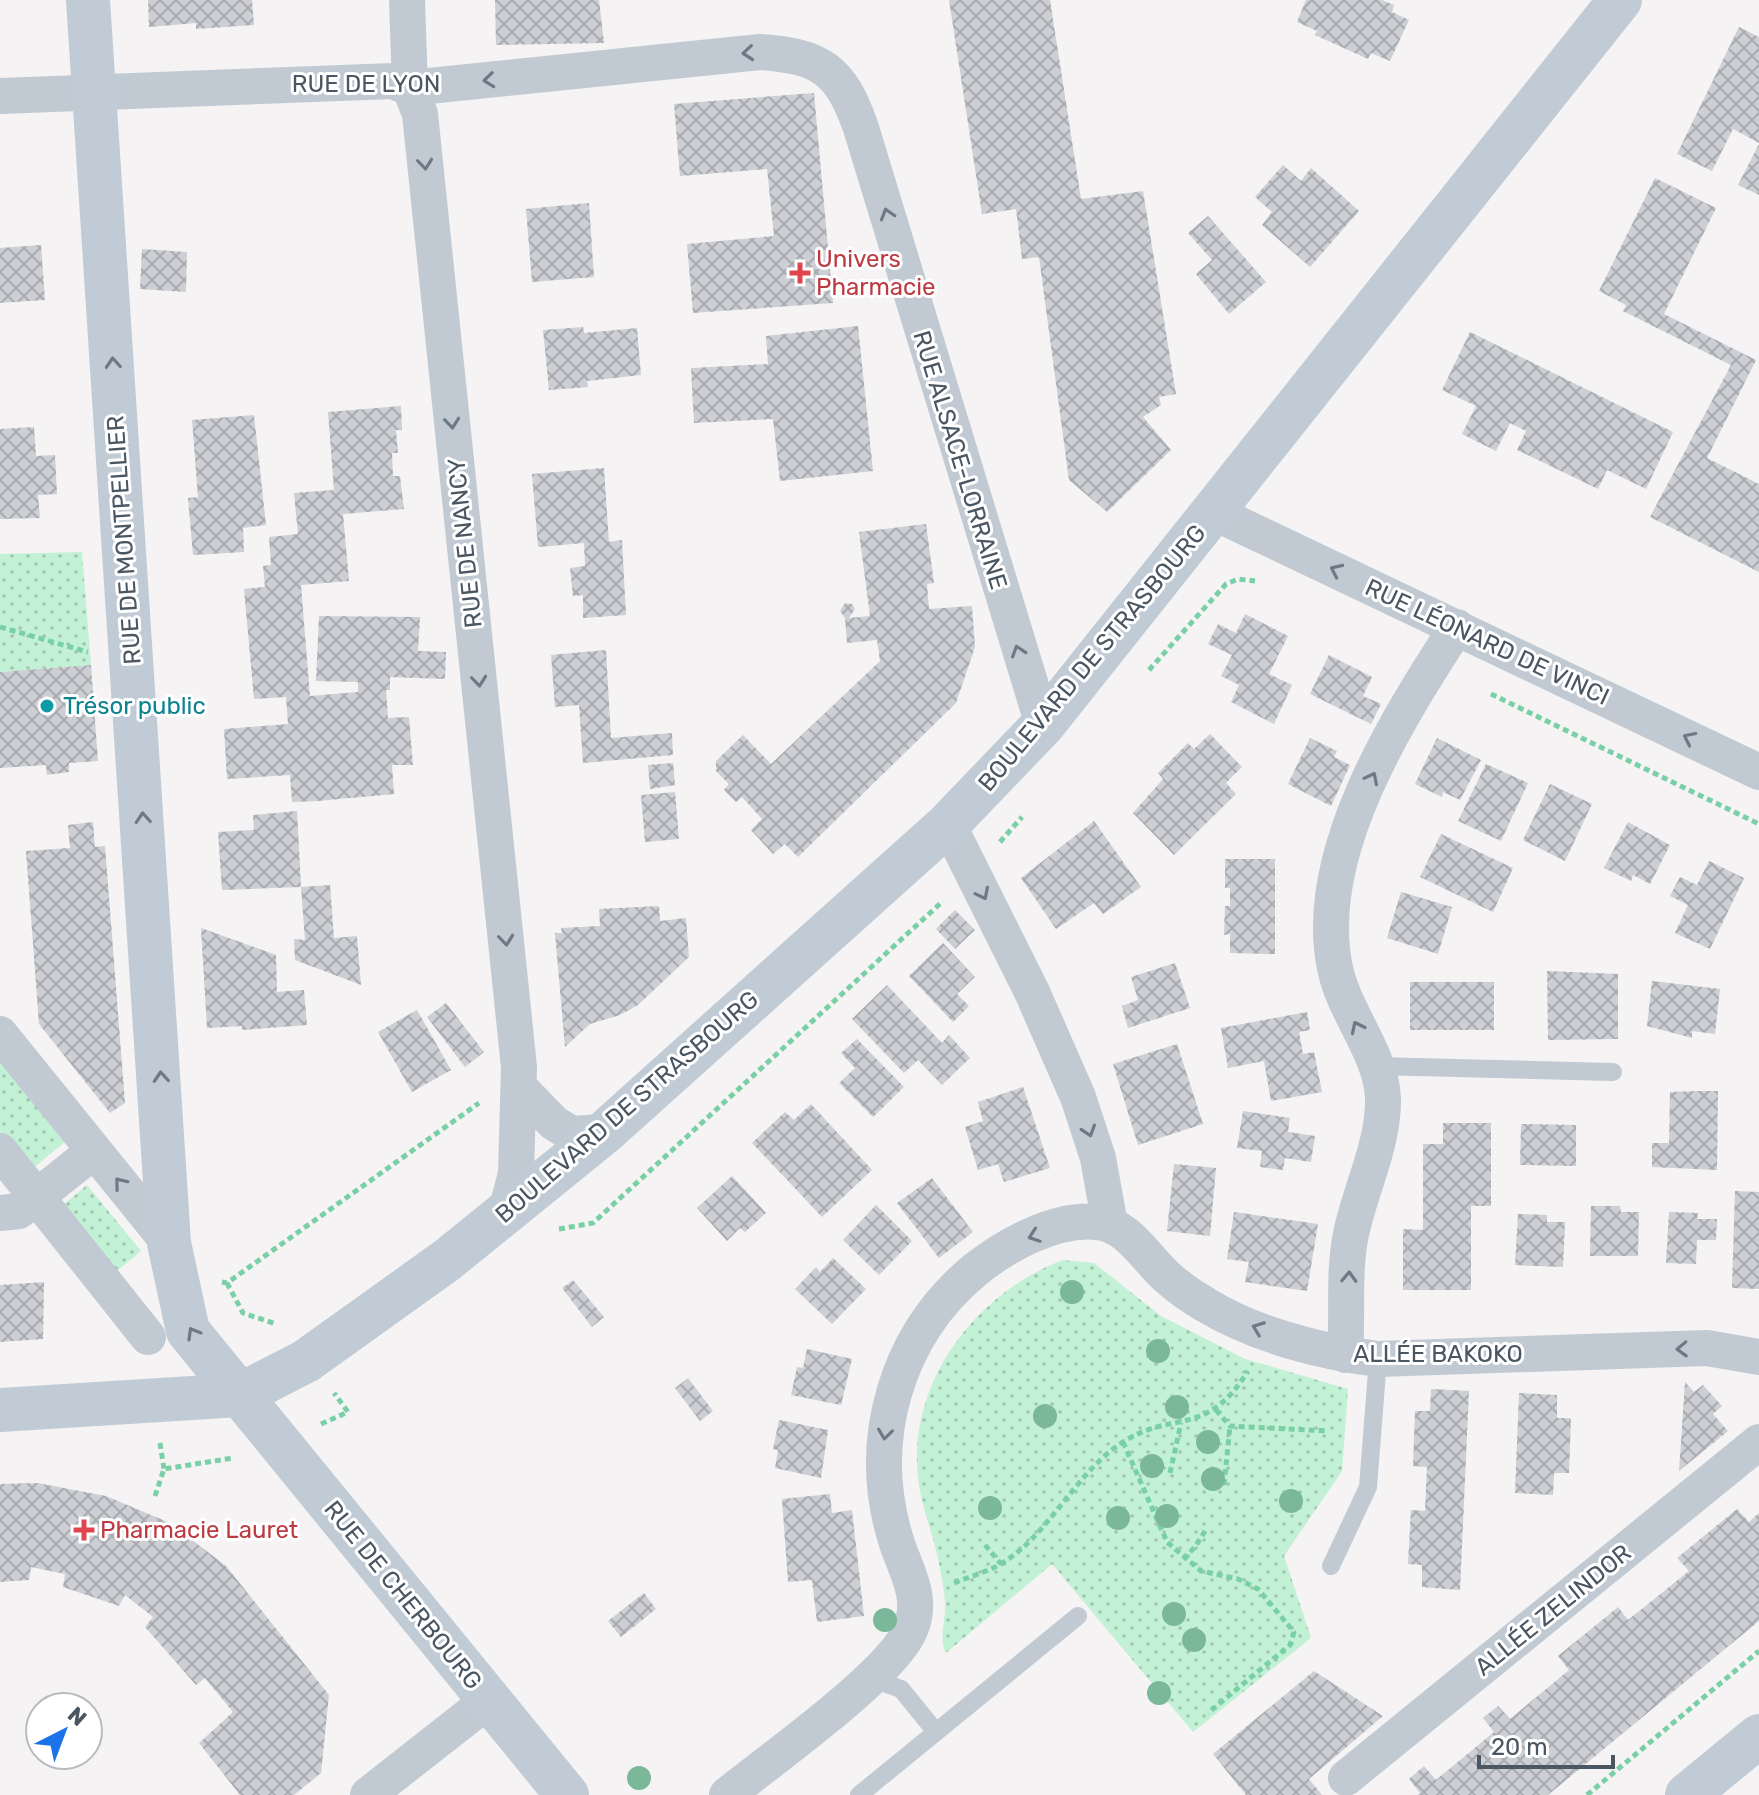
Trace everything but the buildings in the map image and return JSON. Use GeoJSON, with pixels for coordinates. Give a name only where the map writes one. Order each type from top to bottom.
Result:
{"type":"FeatureCollection","features":[{"type":"Feature","properties":{"kind":"main road","name":"RUE DE MONTPELLIER"},"geometry":{"type":"LineString","coordinates":[[88,0],[169,1243],[188,1331],[240,1395]]}},
{"type":"Feature","properties":{"kind":"main road","name":"BOULEVARD DE STRASBOURG"},"geometry":{"type":"LineString","coordinates":[[240,1395],[306,1361],[447,1260],[605,1132],[948,824],[1043,725],[1215,513],[1620,0]]}},
{"type":"Feature","properties":{"kind":"main road"},"geometry":{"type":"LineString","coordinates":[[0,1410],[240,1395]]}},
{"type":"Feature","properties":{"kind":"main road","name":"RUE DE CHERBOURG"},"geometry":{"type":"LineString","coordinates":[[240,1395],[567,1795]]}},
{"type":"Feature","properties":{"kind":"main road"},"geometry":{"type":"LineString","coordinates":[[1687,1795],[1759,1736]]}},
{"type":"Feature","properties":{"kind":"street","name":"RUE DE NANCY"},"geometry":{"type":"LineString","coordinates":[[407,0],[410,88],[420,114],[520,1088],[516,1173],[507,1209]]}},
{"type":"Feature","properties":{"kind":"street","name":"RUE DE LYON"},"geometry":{"type":"LineString","coordinates":[[0,96],[393,81],[410,88],[760,52],[792,54],[824,65]]}},
{"type":"Feature","properties":{"kind":"street","name":"RUE ALSACE-LORRAINE"},"geometry":{"type":"LineString","coordinates":[[824,65],[849,95],[861,128],[1043,725]]}},
{"type":"Feature","properties":{"kind":"street","name":"RUE LÉONARD DE VINCI"},"geometry":{"type":"LineString","coordinates":[[1215,513],[1759,772]]}},
{"type":"Feature","properties":{"kind":"street"},"geometry":{"type":"LineString","coordinates":[[1362,1357],[1350,1236],[1383,1117],[1383,1095],[1376,1066],[1347,1007],[1335,968],[1331,933],[1338,869],[1362,797],[1405,711],[1457,627]]}},
{"type":"Feature","properties":{"kind":"street"},"geometry":{"type":"LineString","coordinates":[[727,1795],[870,1678],[905,1640],[914,1618],[916,1598],[895,1539],[883,1455],[889,1405],[907,1355],[946,1298],[991,1257],[1020,1241],[1061,1227],[1096,1222],[1110,1225],[1098,1158],[1078,1097],[1032,992],[948,824]]}},
{"type":"Feature","properties":{"kind":"street"},"geometry":{"type":"LineString","coordinates":[[0,1034],[169,1243]]}},
{"type":"Feature","properties":{"kind":"street"},"geometry":{"type":"LineString","coordinates":[[520,1088],[554,1123],[572,1134],[605,1132]]}},
{"type":"Feature","properties":{"kind":"street"},"geometry":{"type":"LineString","coordinates":[[0,1151],[148,1337]]}},
{"type":"Feature","properties":{"kind":"street"},"geometry":{"type":"LineString","coordinates":[[0,1213],[19,1211],[94,1151]]}},
{"type":"Feature","properties":{"kind":"street","name":"ALLÉE BAKOKO"},"geometry":{"type":"LineString","coordinates":[[1110,1225],[1131,1239],[1168,1279],[1207,1306],[1259,1329],[1362,1357],[1707,1348],[1759,1357]]}},
{"type":"Feature","properties":{"kind":"street","name":"ALLÉE ZELINDOR"},"geometry":{"type":"LineString","coordinates":[[1346,1778],[1759,1442]]}},
{"type":"Feature","properties":{"kind":"street"},"geometry":{"type":"LineString","coordinates":[[368,1795],[489,1700]]}},
{"type":"Feature","properties":{"kind":"lane"},"geometry":{"type":"LineString","coordinates":[[1376,1066],[1613,1072]]}},
{"type":"Feature","properties":{"kind":"lane"},"geometry":{"type":"LineString","coordinates":[[1331,1566],[1368,1487],[1362,1357]]}},
{"type":"Feature","properties":{"kind":"lane"},"geometry":{"type":"LineString","coordinates":[[859,1795],[1078,1616]]}},
{"type":"Feature","properties":{"kind":"lane"},"geometry":{"type":"LineString","coordinates":[[870,1678],[901,1689],[936,1732]]}},
{"type":"Feature","properties":{"kind":"path"},"geometry":{"type":"LineString","coordinates":[[1145,675],[1226,584],[1238,579],[1264,584]]}},
{"type":"Feature","properties":{"kind":"path"},"geometry":{"type":"LineString","coordinates":[[0,627],[91,653]]}},
{"type":"Feature","properties":{"kind":"path"},"geometry":{"type":"LineString","coordinates":[[1433,666],[1759,824]]}},
{"type":"Feature","properties":{"kind":"path"},"geometry":{"type":"LineString","coordinates":[[995,849],[1025,814]]}},
{"type":"Feature","properties":{"kind":"path"},"geometry":{"type":"LineString","coordinates":[[215,1281],[227,1283],[484,1099]]}},
{"type":"Feature","properties":{"kind":"path"},"geometry":{"type":"LineString","coordinates":[[916,1598],[1001,1564],[1047,1520],[1084,1477],[1123,1442],[1216,1410],[1233,1396],[1256,1359]]}},
{"type":"Feature","properties":{"kind":"path"},"geometry":{"type":"LineString","coordinates":[[1216,1410],[1230,1426],[1328,1431]]}},
{"type":"Feature","properties":{"kind":"path"},"geometry":{"type":"LineString","coordinates":[[1170,1473],[1181,1423]]}},
{"type":"Feature","properties":{"kind":"path"},"geometry":{"type":"LineString","coordinates":[[1224,1485],[1230,1426]]}},
{"type":"Feature","properties":{"kind":"path"},"geometry":{"type":"LineString","coordinates":[[1123,1442],[1167,1542],[1183,1559],[1201,1571],[1249,1583],[1294,1632],[1290,1645],[1208,1713]]}},
{"type":"Feature","properties":{"kind":"path"},"geometry":{"type":"LineString","coordinates":[[1183,1559],[1207,1528]]}},
{"type":"Feature","properties":{"kind":"path"},"geometry":{"type":"LineString","coordinates":[[985,1545],[1001,1564]]}},
{"type":"Feature","properties":{"kind":"path"},"geometry":{"type":"LineString","coordinates":[[1587,1795],[1759,1651]]}},
{"type":"Feature","properties":{"kind":"green space"},"geometry":{"type":"Polygon","coordinates":[[[82,552],[91,665],[0,672],[0,554],[82,552]]]}},
{"type":"Feature","properties":{"kind":"green space"},"geometry":{"type":"Polygon","coordinates":[[[0,1059],[66,1141],[31,1170],[0,1132],[0,1059]]]}},
{"type":"Feature","properties":{"kind":"green space"},"geometry":{"type":"Polygon","coordinates":[[[87,1185],[141,1251],[112,1275],[57,1210],[87,1185]]]}},
{"type":"Feature","properties":{"kind":"green space"},"geometry":{"type":"Polygon","coordinates":[[[1063,1260],[1094,1263],[1161,1316],[1245,1359],[1348,1389],[1342,1471],[1284,1556],[1311,1638],[1193,1732],[1052,1564],[946,1653],[944,1648],[943,1587],[920,1491],[917,1454],[922,1418],[933,1383],[950,1351],[973,1322],[1000,1296],[1030,1276],[1063,1260]]]}},
{"type":"Feature","properties":{"kind":"place","name":"Univers Pharmacie"},"geometry":{"type":"Point","coordinates":[800,273]}},
{"type":"Feature","properties":{"kind":"place","name":"Trésor public"},"geometry":{"type":"Point","coordinates":[47,706]}},
{"type":"Feature","properties":{"kind":"place","name":"Pharmacie Lauret"},"geometry":{"type":"Point","coordinates":[84,1530]}}]}
